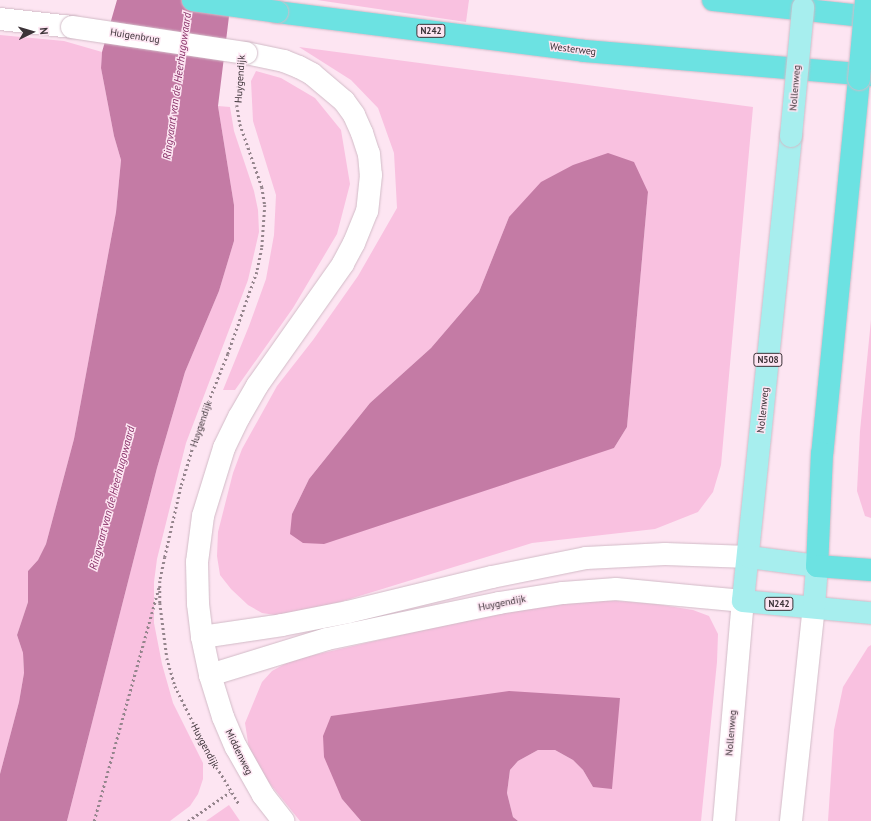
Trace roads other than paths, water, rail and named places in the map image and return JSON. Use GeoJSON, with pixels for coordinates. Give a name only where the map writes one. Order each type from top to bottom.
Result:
{"type":"FeatureCollection","features":[{"type":"Feature","properties":{"kind":"highway","name":"Westerweg"},"geometry":{"type":"LineString","coordinates":[[193,0],[584,51],[871,75]]}},
{"type":"Feature","properties":{"kind":"highway"},"geometry":{"type":"LineString","coordinates":[[713,0],[871,17]]}},
{"type":"Feature","properties":{"kind":"highway"},"geometry":{"type":"LineString","coordinates":[[866,0],[822,453],[817,566],[871,570]]}},
{"type":"Feature","properties":{"kind":"main road","name":"Nollenweg"},"geometry":{"type":"LineString","coordinates":[[743,601],[804,0]]}},
{"type":"Feature","properties":{"kind":"main road"},"geometry":{"type":"LineString","coordinates":[[748,557],[817,566],[814,607]]}},
{"type":"Feature","properties":{"kind":"main road","name":"N242"},"geometry":{"type":"LineString","coordinates":[[743,601],[871,613]]}},
{"type":"Feature","properties":{"kind":"street","name":"Huigenbrug"},"geometry":{"type":"LineString","coordinates":[[0,19],[72,27],[246,53]]}},
{"type":"Feature","properties":{"kind":"street","name":"Huygendijk"},"geometry":{"type":"LineString","coordinates":[[246,53],[284,61],[299,67],[312,74],[344,101],[354,115],[369,154],[371,193],[367,211],[343,264],[257,386],[239,417],[224,448],[202,516],[197,568],[202,637],[210,675],[327,639],[498,603],[563,593],[616,589],[743,601]]}},
{"type":"Feature","properties":{"kind":"street"},"geometry":{"type":"LineString","coordinates":[[202,637],[319,618],[492,577],[586,558],[665,554],[748,557]]}},
{"type":"Feature","properties":{"kind":"street","name":"Nollenweg"},"geometry":{"type":"LineString","coordinates":[[724,821],[743,601]]}},
{"type":"Feature","properties":{"kind":"street"},"geometry":{"type":"LineString","coordinates":[[791,821],[814,607]]}},
{"type":"Feature","properties":{"kind":"street","name":"Middenweg"},"geometry":{"type":"LineString","coordinates":[[210,675],[223,717],[236,747],[263,795],[283,821]]}},
{"type":"Feature","properties":{"kind":"water","name":"Ringvaart van de Heerhugowaard"},"geometry":{"type":"Polygon","coordinates":[[[117,0],[231,0],[218,106],[234,205],[234,241],[219,291],[185,372],[157,468],[67,821],[0,821],[0,774],[19,702],[24,673],[23,653],[17,635],[28,602],[28,571],[38,560],[46,544],[74,439],[116,212],[121,160],[114,136],[101,68],[102,52],[117,0]]]}},
{"type":"Feature","properties":{"kind":"water"},"geometry":{"type":"Polygon","coordinates":[[[608,153],[634,162],[648,192],[627,427],[614,448],[324,544],[303,543],[290,534],[292,514],[309,479],[370,403],[431,348],[479,292],[509,217],[541,182],[573,165],[608,153]]]}},
{"type":"Feature","properties":{"kind":"water"},"geometry":{"type":"Polygon","coordinates":[[[509,691],[620,698],[612,789],[593,787],[583,770],[573,760],[555,750],[538,750],[518,761],[510,770],[507,793],[513,817],[518,821],[361,821],[342,799],[324,757],[323,736],[331,716],[509,691]]]}}]}
